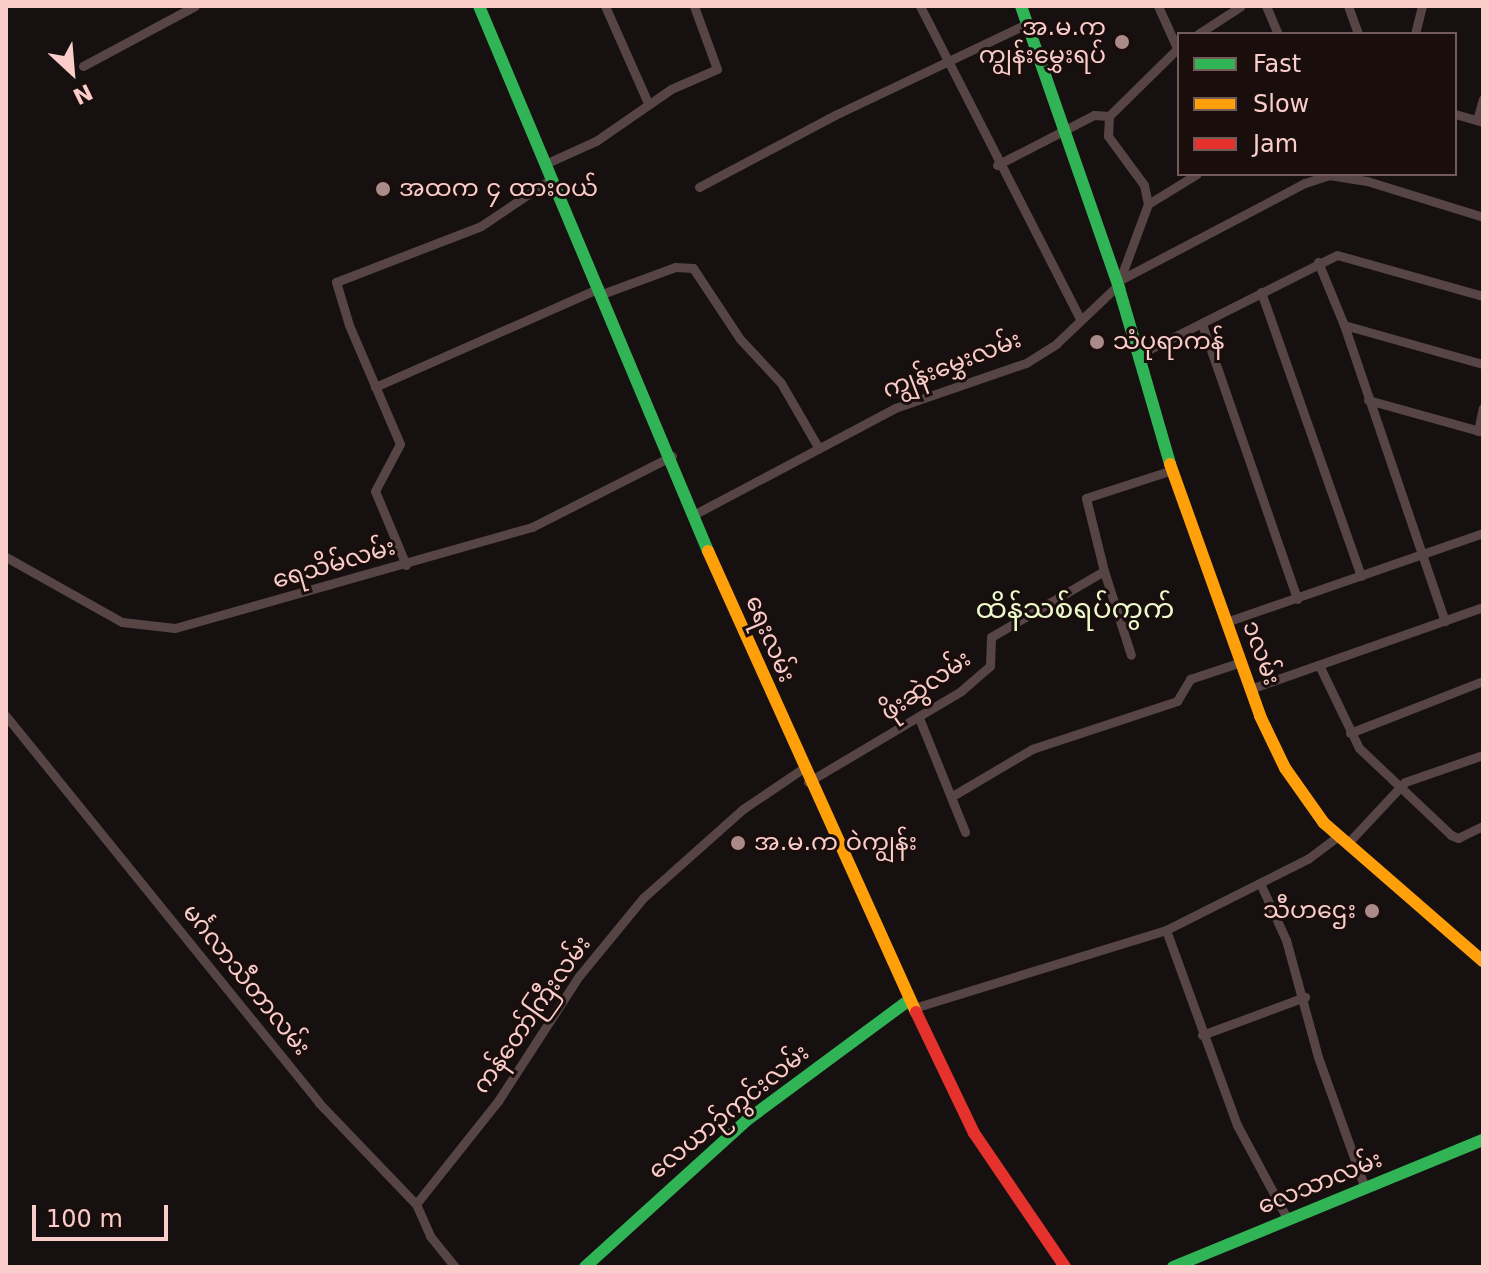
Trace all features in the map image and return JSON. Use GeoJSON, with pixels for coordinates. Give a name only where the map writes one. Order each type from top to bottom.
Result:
{"type":"FeatureCollection","features":[{"type":"Feature","properties":{"kind":"street"},"geometry":{"type":"LineString","coordinates":[[83,66],[195,6]]}},
{"type":"Feature","properties":{"kind":"street","name":"ရေးလမ်း"},"geometry":{"type":"LineString","coordinates":[[479,6],[808,782],[974,1133],[1065,1267]]}},
{"type":"Feature","properties":{"kind":"street"},"geometry":{"type":"LineString","coordinates":[[605,6],[648,103]]}},
{"type":"Feature","properties":{"kind":"street"},"geometry":{"type":"LineString","coordinates":[[545,164],[596,141],[648,103],[717,69],[694,6]]}},
{"type":"Feature","properties":{"kind":"street"},"geometry":{"type":"LineString","coordinates":[[920,6],[997,165],[1080,319]]}},
{"type":"Feature","properties":{"kind":"street"},"geometry":{"type":"LineString","coordinates":[[1021,6],[1060,130],[1119,282]]}},
{"type":"Feature","properties":{"kind":"street"},"geometry":{"type":"LineString","coordinates":[[1158,6],[1177,45]]}},
{"type":"Feature","properties":{"kind":"street"},"geometry":{"type":"LineString","coordinates":[[1201,32],[1241,6]]}},
{"type":"Feature","properties":{"kind":"street"},"geometry":{"type":"LineString","coordinates":[[1266,6],[1277,32]]}},
{"type":"Feature","properties":{"kind":"street"},"geometry":{"type":"LineString","coordinates":[[1348,6],[1357,32]]}},
{"type":"Feature","properties":{"kind":"street"},"geometry":{"type":"LineString","coordinates":[[1416,32],[1422,6]]}},
{"type":"Feature","properties":{"kind":"street"},"geometry":{"type":"LineString","coordinates":[[699,187],[946,60],[1027,24]]}},
{"type":"Feature","properties":{"kind":"street"},"geometry":{"type":"LineString","coordinates":[[1119,282],[1148,204],[1144,185],[1108,136],[1109,116],[1177,48]]}},
{"type":"Feature","properties":{"kind":"street"},"geometry":{"type":"LineString","coordinates":[[1457,115],[1480,121],[1483,99]]}},
{"type":"Feature","properties":{"kind":"street"},"geometry":{"type":"LineString","coordinates":[[997,165],[1094,115],[1109,116]]}},
{"type":"Feature","properties":{"kind":"street"},"geometry":{"type":"LineString","coordinates":[[1148,204],[1194,176]]}},
{"type":"Feature","properties":{"kind":"street"},"geometry":{"type":"LineString","coordinates":[[1119,282],[1305,183],[1326,176]]}},
{"type":"Feature","properties":{"kind":"street"},"geometry":{"type":"LineString","coordinates":[[1349,176],[1369,177],[1483,217]]}},
{"type":"Feature","properties":{"kind":"street"},"geometry":{"type":"LineString","coordinates":[[406,565],[375,491],[400,444],[336,282],[481,226],[551,179]]}},
{"type":"Feature","properties":{"kind":"street"},"geometry":{"type":"LineString","coordinates":[[1140,354],[1337,255],[1483,296]]}},
{"type":"Feature","properties":{"kind":"street"},"geometry":{"type":"LineString","coordinates":[[1318,262],[1344,325],[1445,621]]}},
{"type":"Feature","properties":{"kind":"street"},"geometry":{"type":"LineString","coordinates":[[375,387],[601,291],[675,267],[693,268],[740,339],[781,383],[818,447]]}},
{"type":"Feature","properties":{"kind":"street","name":"ကျွန်းမွှေးလမ်း"},"geometry":{"type":"LineString","coordinates":[[695,514],[895,408],[1026,363],[1056,344],[1119,282]]}},
{"type":"Feature","properties":{"kind":"street","name":"၁လမ်း"},"geometry":{"type":"LineString","coordinates":[[1119,282],[1172,470],[1250,689],[1291,779],[1343,840],[1483,961]]}},
{"type":"Feature","properties":{"kind":"street"},"geometry":{"type":"LineString","coordinates":[[1261,292],[1361,576]]}},
{"type":"Feature","properties":{"kind":"street"},"geometry":{"type":"LineString","coordinates":[[1202,324],[1297,599]]}},
{"type":"Feature","properties":{"kind":"street"},"geometry":{"type":"LineString","coordinates":[[1344,325],[1483,364]]}},
{"type":"Feature","properties":{"kind":"street"},"geometry":{"type":"LineString","coordinates":[[1368,400],[1480,432],[1483,408]]}},
{"type":"Feature","properties":{"kind":"street","name":"ရေသိမ်လမ်း"},"geometry":{"type":"LineString","coordinates":[[6,557],[122,622],[175,628],[532,527],[672,456]]}},
{"type":"Feature","properties":{"kind":"street"},"geometry":{"type":"LineString","coordinates":[[1131,655],[1104,571],[1086,498],[1172,470]]}},
{"type":"Feature","properties":{"kind":"street"},"geometry":{"type":"LineString","coordinates":[[1226,622],[1422,557],[1483,533]]}},
{"type":"Feature","properties":{"kind":"street","name":"ဖိုးဆွဲလမ်း"},"geometry":{"type":"LineString","coordinates":[[808,782],[919,718],[986,671],[992,659],[991,637],[1104,571]]}},
{"type":"Feature","properties":{"kind":"street"},"geometry":{"type":"LineString","coordinates":[[1250,689],[1320,667],[1483,607]]}},
{"type":"Feature","properties":{"kind":"street"},"geometry":{"type":"LineString","coordinates":[[954,795],[1032,749],[1177,701],[1190,679],[1241,662]]}},
{"type":"Feature","properties":{"kind":"street"},"geometry":{"type":"LineString","coordinates":[[1320,667],[1350,733],[1399,787],[1451,835],[1458,838],[1483,826]]}},
{"type":"Feature","properties":{"kind":"street"},"geometry":{"type":"LineString","coordinates":[[1350,733],[1483,681]]}},
{"type":"Feature","properties":{"kind":"street","name":"မင်္ဂလာသီတာလမ်း"},"geometry":{"type":"LineString","coordinates":[[6,716],[319,1103],[416,1204],[430,1236],[455,1267]]}},
{"type":"Feature","properties":{"kind":"street"},"geometry":{"type":"LineString","coordinates":[[919,718],[954,795],[965,832]]}},
{"type":"Feature","properties":{"kind":"street"},"geometry":{"type":"LineString","coordinates":[[912,1004],[1166,930],[1343,840],[1399,787],[1483,755]]}},
{"type":"Feature","properties":{"kind":"street","name":"ကန်တော်ကြီးလမ်း"},"geometry":{"type":"LineString","coordinates":[[416,1204],[498,1101],[579,976],[643,898],[743,809],[802,769]]}},
{"type":"Feature","properties":{"kind":"street"},"geometry":{"type":"LineString","coordinates":[[1260,883],[1305,997],[1318,1057],[1365,1188]]}},
{"type":"Feature","properties":{"kind":"street"},"geometry":{"type":"LineString","coordinates":[[1166,930],[1237,1125],[1288,1220]]}},
{"type":"Feature","properties":{"kind":"street"},"geometry":{"type":"LineString","coordinates":[[1202,1035],[1305,997]]}},
{"type":"Feature","properties":{"kind":"street","name":"လေယာဉ်ကွင်းလမ်း"},"geometry":{"type":"LineString","coordinates":[[585,1267],[726,1136],[912,1004]]}},
{"type":"Feature","properties":{"kind":"street","name":"လေသာလမ်း"},"geometry":{"type":"LineString","coordinates":[[1173,1267],[1483,1140]]}},
{"type":"Feature","properties":{"kind":"traffic: fast"},"geometry":{"type":"LineString","coordinates":[[479,6],[708,551]]}},
{"type":"Feature","properties":{"kind":"traffic: fast"},"geometry":{"type":"LineString","coordinates":[[1021,6],[1119,288],[1170,464]]}},
{"type":"Feature","properties":{"kind":"traffic: fast"},"geometry":{"type":"LineString","coordinates":[[585,1267],[747,1120],[909,1000]]}},
{"type":"Feature","properties":{"kind":"traffic: fast"},"geometry":{"type":"LineString","coordinates":[[1173,1267],[1483,1140]]}},
{"type":"Feature","properties":{"kind":"traffic: slow"},"geometry":{"type":"LineString","coordinates":[[1170,464],[1260,716],[1285,768],[1324,823],[1483,961]]}},
{"type":"Feature","properties":{"kind":"traffic: slow"},"geometry":{"type":"LineString","coordinates":[[708,551],[916,1012]]}},
{"type":"Feature","properties":{"kind":"traffic: jam"},"geometry":{"type":"LineString","coordinates":[[916,1012],[974,1133],[1065,1267]]}},
{"type":"Feature","properties":{"kind":"place","name":"အ.မ.က ကျွန်းမွှေးရပ်"},"geometry":{"type":"Point","coordinates":[1122,42]}},
{"type":"Feature","properties":{"kind":"place","name":"အထက ၄ ထားဝယ်"},"geometry":{"type":"Point","coordinates":[383,189]}},
{"type":"Feature","properties":{"kind":"place","name":"သံပုရာကန်"},"geometry":{"type":"Point","coordinates":[1097,342]}},
{"type":"Feature","properties":{"kind":"place","name":"အ.မ.က ဝဲကျွန်း"},"geometry":{"type":"Point","coordinates":[738,843]}},
{"type":"Feature","properties":{"kind":"place","name":"သီဟဌေး"},"geometry":{"type":"Point","coordinates":[1372,911]}},
{"type":"Feature","properties":{"kind":"district","name":"ထိန်သစ်ရပ်ကွက်"},"geometry":{"type":"Point","coordinates":[1075,609]}}]}
